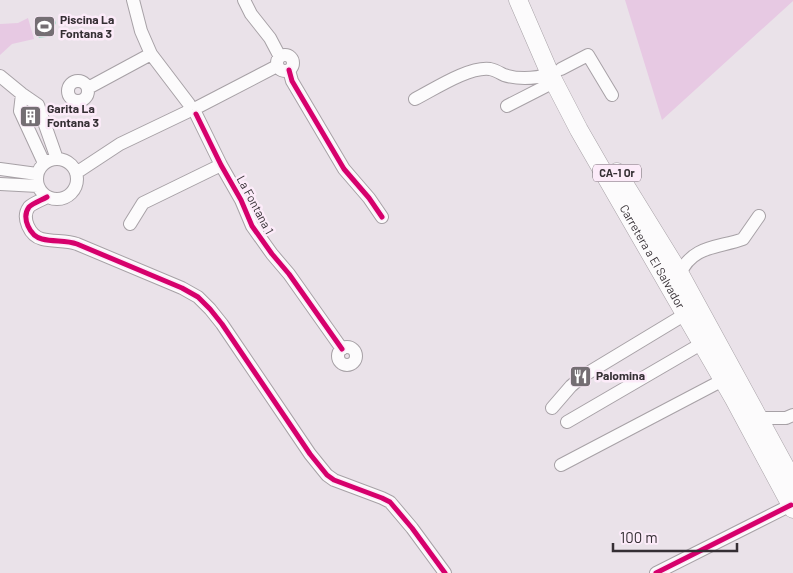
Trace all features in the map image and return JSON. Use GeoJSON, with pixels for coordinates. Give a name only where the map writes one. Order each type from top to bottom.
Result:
{"type":"FeatureCollection","features":[{"type":"Feature","properties":{"kind":"highway","name":"Carretera a El Salvador"},"geometry":{"type":"LineString","coordinates":[[518,0],[555,75],[579,130],[684,315],[709,342],[760,418],[793,481]]}},
{"type":"Feature","properties":{"kind":"highway","name":"Carretera a El Salvador"},"geometry":{"type":"LineString","coordinates":[[530,0],[555,75],[680,274],[723,380],[792,507]]}},
{"type":"Feature","properties":{"kind":"highway"},"geometry":{"type":"LineString","coordinates":[[673,295],[680,290],[682,291],[706,329],[709,342]]}},
{"type":"Feature","properties":{"kind":"street","name":"La Fontana 1"},"geometry":{"type":"LineString","coordinates":[[133,0],[140,31],[151,54],[192,109],[233,185],[252,226],[289,274],[342,349]]}},
{"type":"Feature","properties":{"kind":"street"},"geometry":{"type":"LineString","coordinates":[[244,0],[251,14],[270,38],[282,64],[344,168],[382,217]]}},
{"type":"Feature","properties":{"kind":"street"},"geometry":{"type":"LineString","coordinates":[[88,88],[151,54]]}},
{"type":"Feature","properties":{"kind":"street"},"geometry":{"type":"LineString","coordinates":[[507,106],[588,55],[612,95]]}},
{"type":"Feature","properties":{"kind":"street"},"geometry":{"type":"LineString","coordinates":[[75,171],[120,144],[282,64]]}},
{"type":"Feature","properties":{"kind":"street"},"geometry":{"type":"LineString","coordinates":[[415,99],[470,71],[489,69],[524,79],[555,75]]}},
{"type":"Feature","properties":{"kind":"street"},"geometry":{"type":"LineString","coordinates":[[0,76],[38,105],[57,159]]}},
{"type":"Feature","properties":{"kind":"street"},"geometry":{"type":"LineString","coordinates":[[22,94],[20,111],[44,163],[37,180]]}},
{"type":"Feature","properties":{"kind":"street"},"geometry":{"type":"LineString","coordinates":[[0,169],[37,180],[47,197],[58,200],[69,195],[76,185],[75,171],[68,163],[57,159],[44,163]]}},
{"type":"Feature","properties":{"kind":"street"},"geometry":{"type":"LineString","coordinates":[[130,224],[143,203],[221,165]]}},
{"type":"Feature","properties":{"kind":"street"},"geometry":{"type":"LineString","coordinates":[[0,184],[37,180]]}},
{"type":"Feature","properties":{"kind":"street"},"geometry":{"type":"LineString","coordinates":[[47,197],[30,207],[26,216],[27,225],[33,234],[40,239],[68,241],[78,244],[182,288],[198,297],[222,324],[326,475],[390,502],[445,573]]}},
{"type":"Feature","properties":{"kind":"street"},"geometry":{"type":"LineString","coordinates":[[680,274],[684,266],[697,254],[719,244],[743,238],[759,216]]}},
{"type":"Feature","properties":{"kind":"street"},"geometry":{"type":"LineString","coordinates":[[552,408],[571,386],[583,376],[684,315]]}},
{"type":"Feature","properties":{"kind":"street"},"geometry":{"type":"LineString","coordinates":[[567,422],[709,342]]}},
{"type":"Feature","properties":{"kind":"street"},"geometry":{"type":"LineString","coordinates":[[561,465],[723,380]]}},
{"type":"Feature","properties":{"kind":"street"},"geometry":{"type":"LineString","coordinates":[[760,418],[786,418],[793,414]]}},
{"type":"Feature","properties":{"kind":"street"},"geometry":{"type":"LineString","coordinates":[[656,573],[792,507]]}},
{"type":"Feature","properties":{"kind":"shaded area"},"geometry":{"type":"Polygon","coordinates":[[[625,0],[793,0],[793,1],[662,120],[625,0]]]}},
{"type":"Feature","properties":{"kind":"shaded area","name":"Piscina La Fontana 3"},"geometry":{"type":"Polygon","coordinates":[[[42,16],[46,18],[50,16],[56,23],[51,33],[47,33],[47,37],[39,38],[34,29],[35,18],[42,16]]]}},
{"type":"Feature","properties":{"kind":"shaded area"},"geometry":{"type":"Polygon","coordinates":[[[28,18],[34,39],[12,44],[0,55],[0,24],[18,23],[28,18]]]}},
{"type":"Feature","properties":{"kind":"cycle path"},"geometry":{"type":"LineString","coordinates":[[289,70],[292,81],[344,169],[369,198],[382,217]]}},
{"type":"Feature","properties":{"kind":"cycle path"},"geometry":{"type":"LineString","coordinates":[[196,114],[241,200],[252,226],[289,274],[342,349]]}},
{"type":"Feature","properties":{"kind":"cycle path"},"geometry":{"type":"LineString","coordinates":[[47,197],[29,207],[27,211],[26,221],[34,234],[42,239],[77,244],[182,288],[198,297],[222,324],[310,454],[327,475],[334,480],[390,502],[445,573]]}},
{"type":"Feature","properties":{"kind":"cycle path"},"geometry":{"type":"LineString","coordinates":[[656,573],[791,505]]}},
{"type":"Feature","properties":{"kind":"place","name":"Piscina La Fontana 3"},"geometry":{"type":"Point","coordinates":[44,27]}},
{"type":"Feature","properties":{"kind":"place","name":"Garita La Fontana 3"},"geometry":{"type":"Point","coordinates":[31,116]}},
{"type":"Feature","properties":{"kind":"place","name":"Palomina"},"geometry":{"type":"Point","coordinates":[580,376]}}]}
